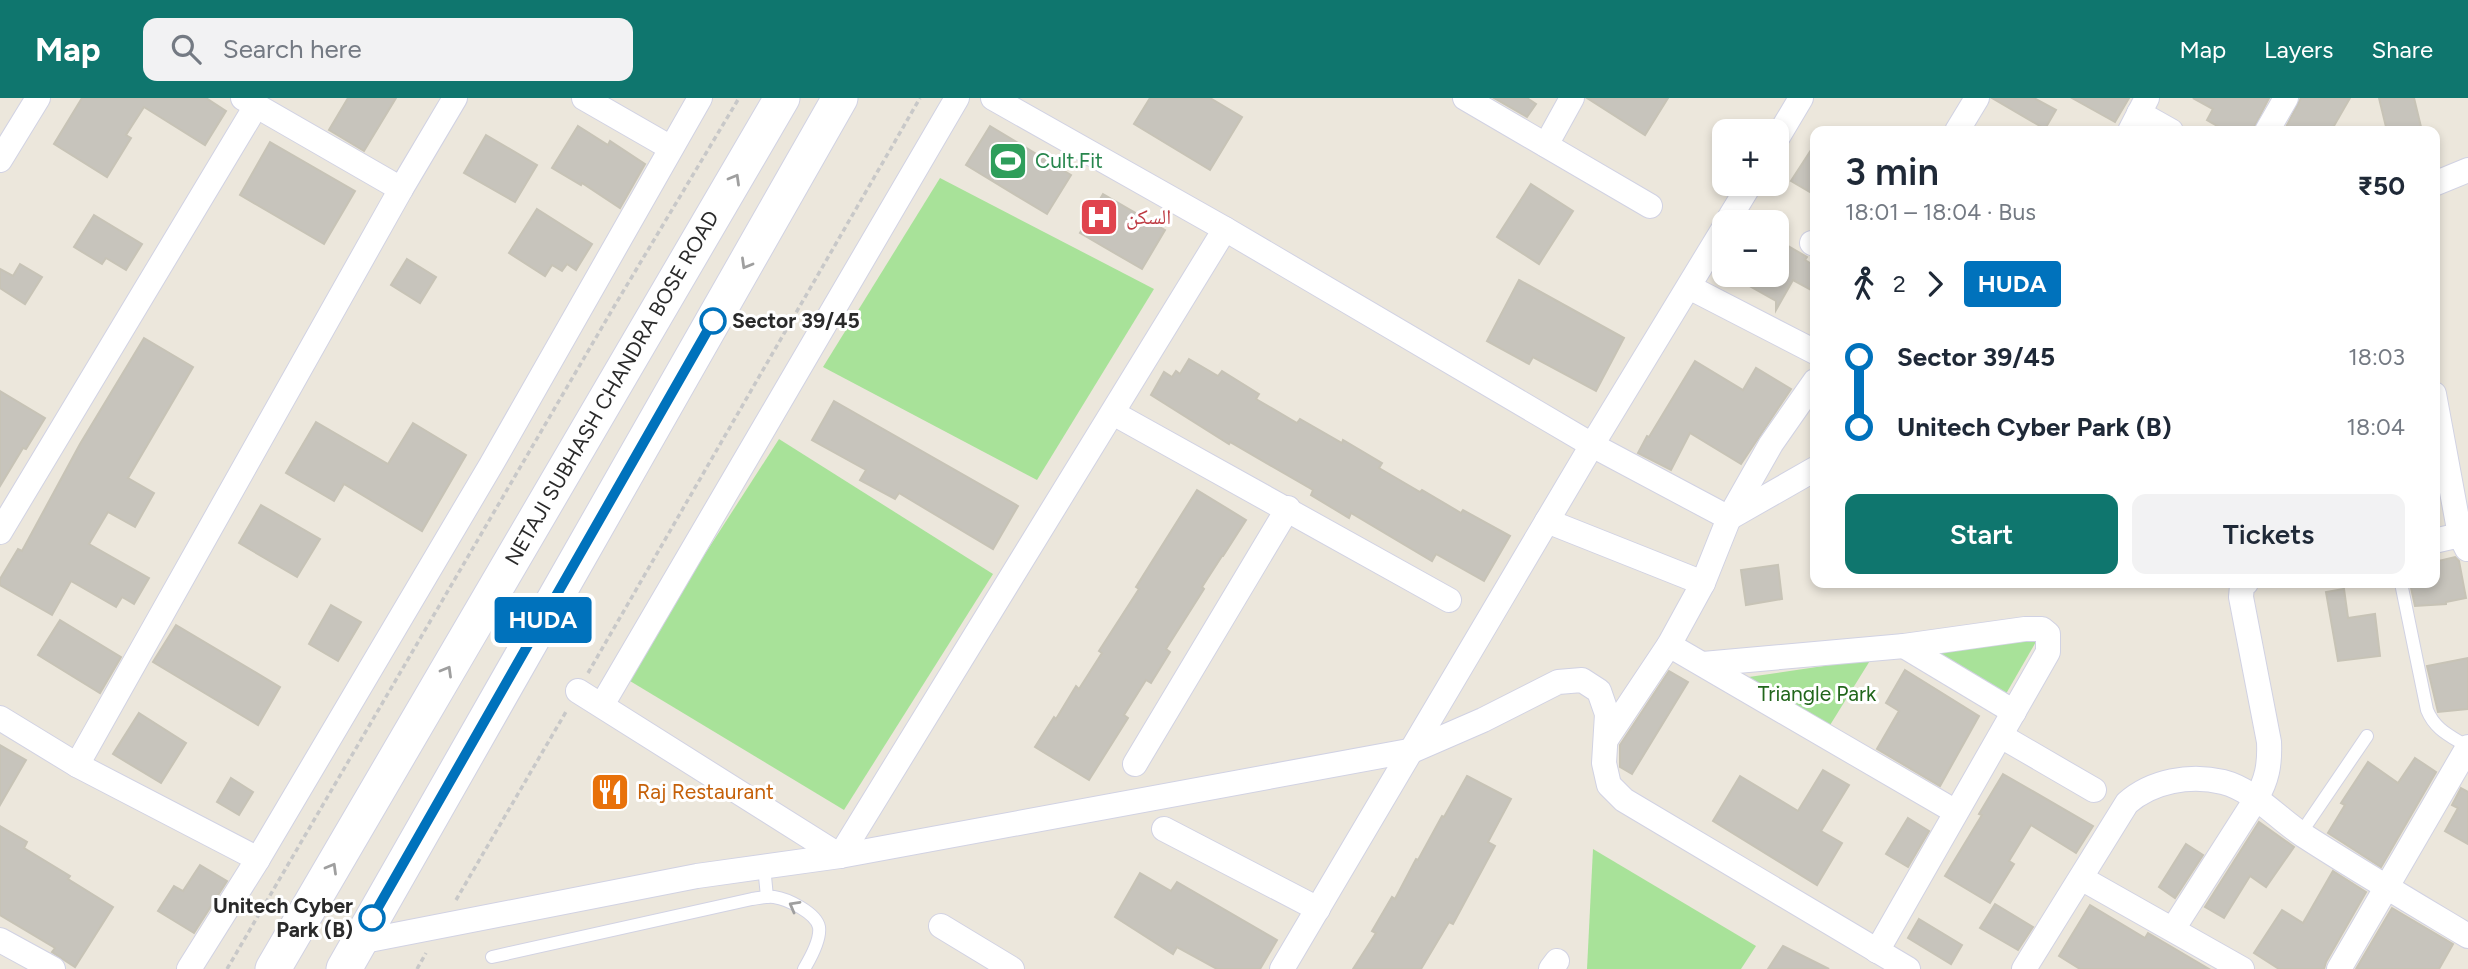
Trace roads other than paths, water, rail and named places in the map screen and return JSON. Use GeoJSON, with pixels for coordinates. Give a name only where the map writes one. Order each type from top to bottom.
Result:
{"type":"FeatureCollection","features":[{"type":"Feature","properties":{"kind":"main road","name":"NETAJI SUBHASH CHANDRA BOSE ROAD"},"geometry":{"type":"LineString","coordinates":[[273,969],[782,98]]}},
{"type":"Feature","properties":{"kind":"main road"},"geometry":{"type":"LineString","coordinates":[[351,956],[840,98]]}},
{"type":"Feature","properties":{"kind":"street"},"geometry":{"type":"LineString","coordinates":[[0,160],[38,98]]}},
{"type":"Feature","properties":{"kind":"street"},"geometry":{"type":"LineString","coordinates":[[76,765],[455,98]]}},
{"type":"Feature","properties":{"kind":"street"},"geometry":{"type":"LineString","coordinates":[[584,98],[671,148]]}},
{"type":"Feature","properties":{"kind":"street"},"geometry":{"type":"LineString","coordinates":[[189,969],[258,859],[491,465],[700,98]]}},
{"type":"Feature","properties":{"kind":"street"},"geometry":{"type":"LineString","coordinates":[[602,705],[957,98]]}},
{"type":"Feature","properties":{"kind":"street"},"geometry":{"type":"LineString","coordinates":[[993,98],[1225,229],[1592,445],[1729,518]]}},
{"type":"Feature","properties":{"kind":"street"},"geometry":{"type":"LineString","coordinates":[[1465,98],[1650,206]]}},
{"type":"Feature","properties":{"kind":"street"},"geometry":{"type":"LineString","coordinates":[[1546,145],[1572,98]]}},
{"type":"Feature","properties":{"kind":"street"},"geometry":{"type":"LineString","coordinates":[[1788,119],[1801,98]]}},
{"type":"Feature","properties":{"kind":"street"},"geometry":{"type":"LineString","coordinates":[[1960,126],[1978,98]]}},
{"type":"Feature","properties":{"kind":"street"},"geometry":{"type":"LineString","coordinates":[[2270,126],[2286,98]]}},
{"type":"Feature","properties":{"kind":"street"},"geometry":{"type":"LineString","coordinates":[[0,532],[249,102],[401,189]]}},
{"type":"Feature","properties":{"kind":"street"},"geometry":{"type":"LineString","coordinates":[[2139,114],[2162,126]]}},
{"type":"Feature","properties":{"kind":"street"},"geometry":{"type":"LineString","coordinates":[[2440,182],[2468,170]]}},
{"type":"Feature","properties":{"kind":"street"},"geometry":{"type":"LineString","coordinates":[[840,856],[1225,229]]}},
{"type":"Feature","properties":{"kind":"street"},"geometry":{"type":"LineString","coordinates":[[1282,969],[1592,445],[1712,248]]}},
{"type":"Feature","properties":{"kind":"street"},"geometry":{"type":"LineString","coordinates":[[1689,287],[1810,349]]}},
{"type":"Feature","properties":{"kind":"street"},"geometry":{"type":"LineString","coordinates":[[1607,738],[1669,645],[1703,583],[1729,518],[1771,444],[1810,388]]}},
{"type":"Feature","properties":{"kind":"street"},"geometry":{"type":"LineString","coordinates":[[1113,413],[1449,600]]}},
{"type":"Feature","properties":{"kind":"street"},"geometry":{"type":"LineString","coordinates":[[2440,422],[2465,540],[2440,541]]}},
{"type":"Feature","properties":{"kind":"street"},"geometry":{"type":"LineString","coordinates":[[1729,518],[1810,472]]}},
{"type":"Feature","properties":{"kind":"street"},"geometry":{"type":"LineString","coordinates":[[1135,764],[1288,508]]}},
{"type":"Feature","properties":{"kind":"street"},"geometry":{"type":"LineString","coordinates":[[1547,521],[1703,583]]}},
{"type":"Feature","properties":{"kind":"street"},"geometry":{"type":"LineString","coordinates":[[2173,929],[2266,782],[2270,763],[2269,742],[2241,597],[2242,588]]}},
{"type":"Feature","properties":{"kind":"street"},"geometry":{"type":"LineString","coordinates":[[1703,664],[1904,646],[2025,628],[2042,629],[2048,634],[2048,652],[1877,951]]}},
{"type":"Feature","properties":{"kind":"street"},"geometry":{"type":"LineString","coordinates":[[1669,645],[1956,812]]}},
{"type":"Feature","properties":{"kind":"street"},"geometry":{"type":"LineString","coordinates":[[1904,646],[2014,712]]}},
{"type":"Feature","properties":{"kind":"street"},"geometry":{"type":"LineString","coordinates":[[351,956],[442,926],[697,876],[840,856],[1414,750],[1483,720],[1558,682],[1582,680],[1600,691],[1607,714],[1604,763],[1609,785],[1624,800],[1908,969]]}},
{"type":"Feature","properties":{"kind":"street"},"geometry":{"type":"LineString","coordinates":[[578,691],[840,856]]}},
{"type":"Feature","properties":{"kind":"street"},"geometry":{"type":"LineString","coordinates":[[0,718],[76,765],[258,859]]}},
{"type":"Feature","properties":{"kind":"street"},"geometry":{"type":"LineString","coordinates":[[2001,736],[2094,790]]}},
{"type":"Feature","properties":{"kind":"street"},"geometry":{"type":"LineString","coordinates":[[2339,969],[2468,747]]}},
{"type":"Feature","properties":{"kind":"street"},"geometry":{"type":"LineString","coordinates":[[2024,969],[2127,803],[2143,790],[2172,782],[2197,780],[2224,783],[2256,799],[2301,833],[2468,936]]}},
{"type":"Feature","properties":{"kind":"street"},"geometry":{"type":"LineString","coordinates":[[1164,829],[1318,909]]}},
{"type":"Feature","properties":{"kind":"street"},"geometry":{"type":"LineString","coordinates":[[2081,877],[2242,969]]}},
{"type":"Feature","properties":{"kind":"street"},"geometry":{"type":"LineString","coordinates":[[941,926],[1012,969]]}},
{"type":"Feature","properties":{"kind":"street"},"geometry":{"type":"LineString","coordinates":[[10,954],[53,969]]}},
{"type":"Feature","properties":{"kind":"lane"},"geometry":{"type":"LineString","coordinates":[[2402,588],[2427,710],[2432,722],[2439,729],[2468,747]]}},
{"type":"Feature","properties":{"kind":"lane"},"geometry":{"type":"LineString","coordinates":[[2301,833],[2367,736]]}},
{"type":"Feature","properties":{"kind":"lane"},"geometry":{"type":"LineString","coordinates":[[764,866],[767,897]]}},
{"type":"Feature","properties":{"kind":"lane"},"geometry":{"type":"LineString","coordinates":[[492,957],[739,901],[775,897],[795,905],[815,920],[820,929],[817,943],[804,969]]}},
{"type":"Feature","properties":{"kind":"place","name":"Cult.Fit"},"geometry":{"type":"Point","coordinates":[1008,161]}},
{"type":"Feature","properties":{"kind":"place","name":"السكن"},"geometry":{"type":"Point","coordinates":[1099,217]}},
{"type":"Feature","properties":{"kind":"place","name":"Sector 39/45"},"geometry":{"type":"Point","coordinates":[713,321]}},
{"type":"Feature","properties":{"kind":"place","name":"Raj Restaurant"},"geometry":{"type":"Point","coordinates":[610,792]}},
{"type":"Feature","properties":{"kind":"place","name":"Unitech Cyber Park (B)"},"geometry":{"type":"Point","coordinates":[372,918]}},
{"type":"Feature","properties":{"kind":"park label","name":"Triangle Park"},"geometry":{"type":"Point","coordinates":[1817,694]}}]}
